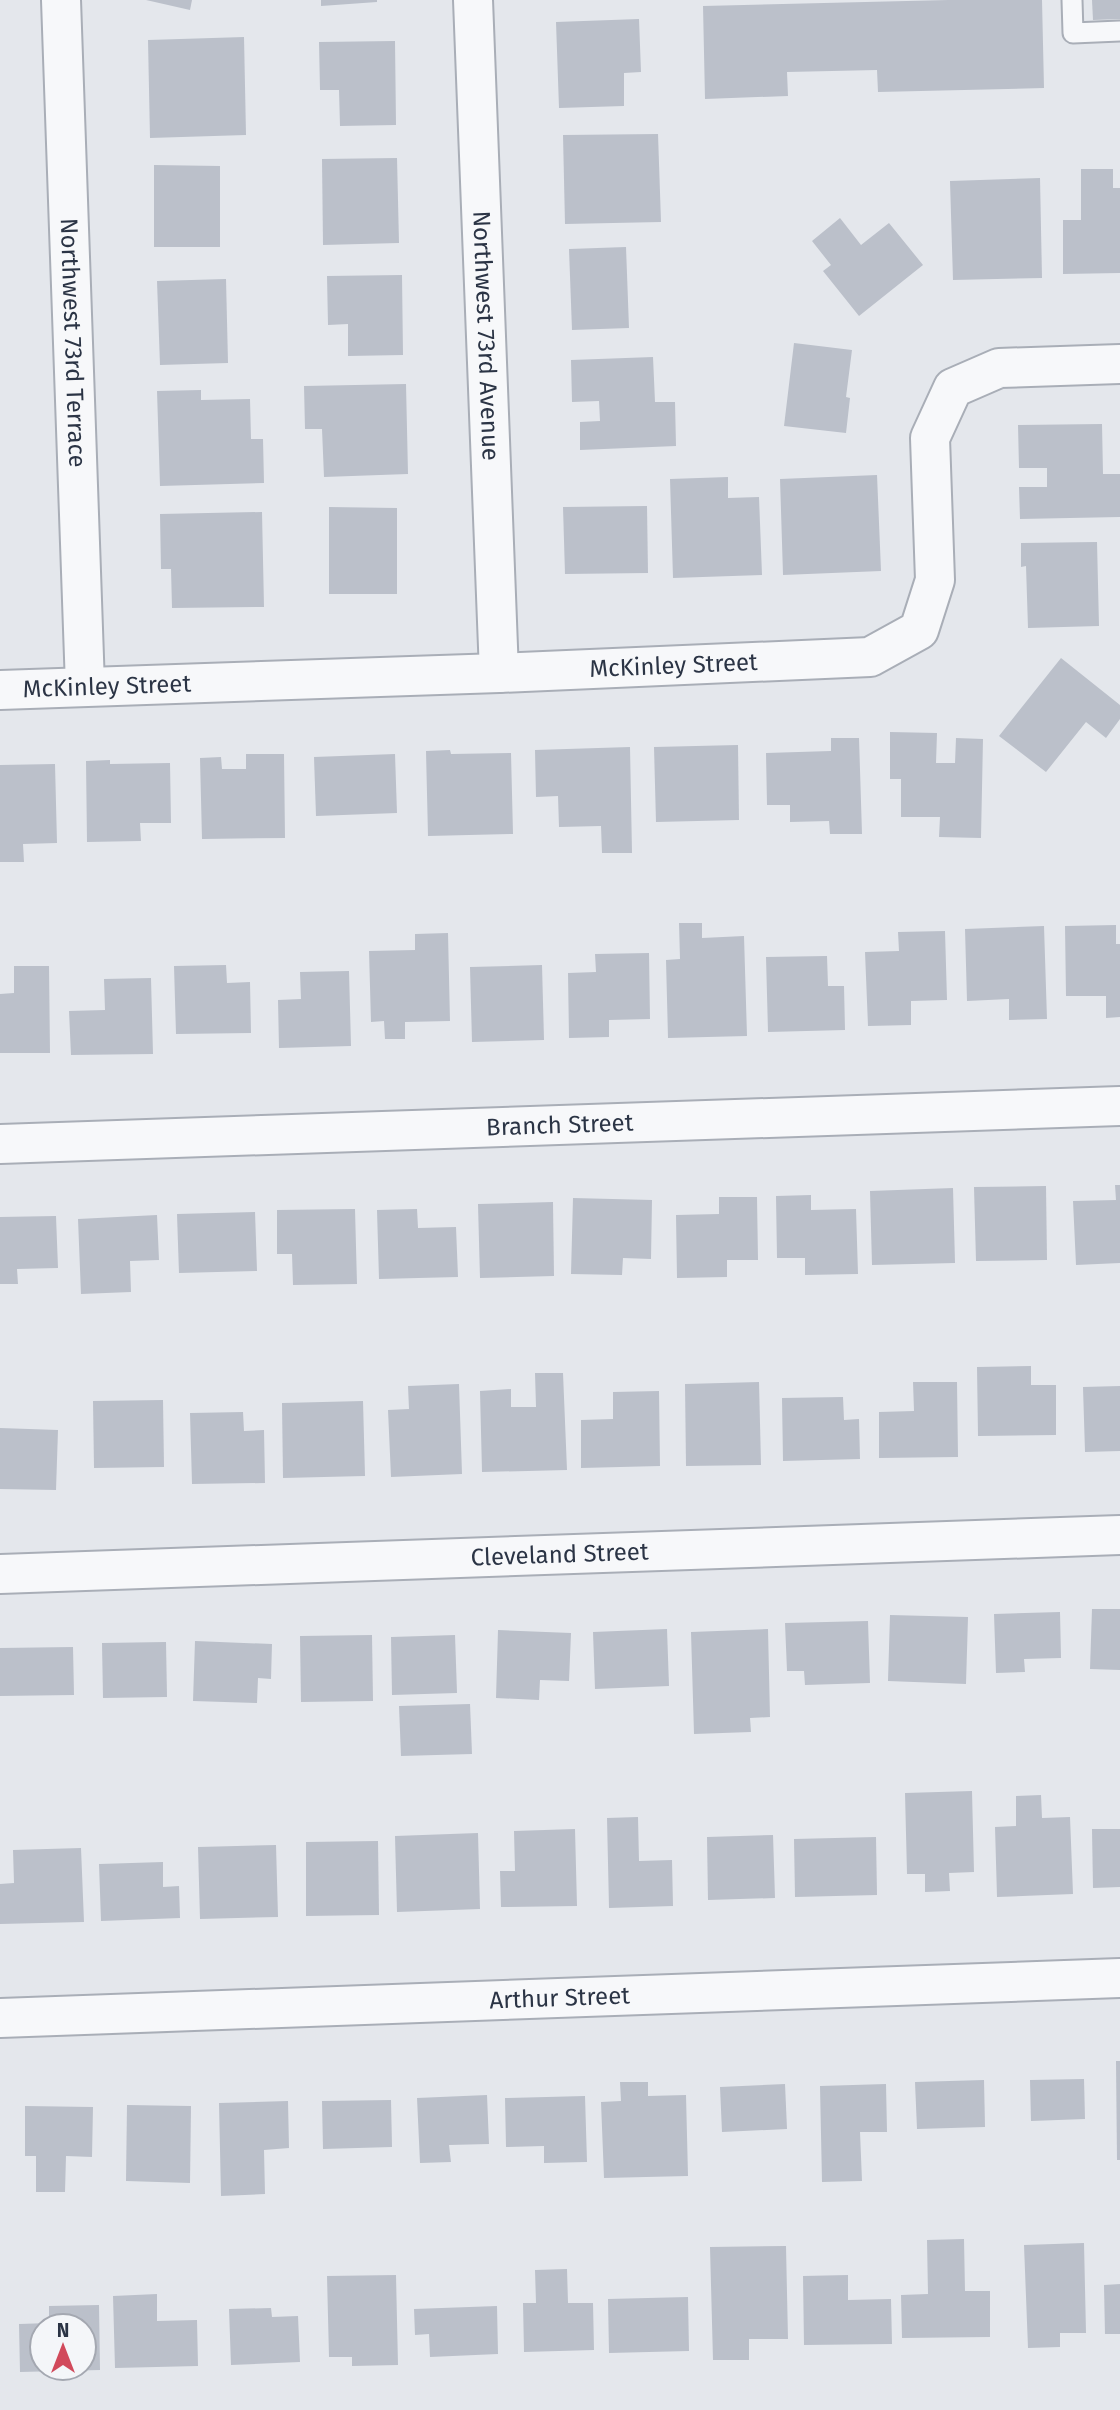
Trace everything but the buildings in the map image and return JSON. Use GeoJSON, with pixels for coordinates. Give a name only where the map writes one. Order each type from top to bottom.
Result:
{"type":"FeatureCollection","features":[{"type":"Feature","properties":{"kind":"street","name":"Northwest 73rd Terrace"},"geometry":{"type":"LineString","coordinates":[[61,0],[85,686]]}},
{"type":"Feature","properties":{"kind":"street","name":"Northwest 73rd Avenue"},"geometry":{"type":"LineString","coordinates":[[473,0],[499,673]]}},
{"type":"Feature","properties":{"kind":"street","name":"McKinley Street"},"geometry":{"type":"LineString","coordinates":[[0,690],[870,657],[919,630],[935,580],[930,438],[953,388],[999,368],[1120,364]]}},
{"type":"Feature","properties":{"kind":"street","name":"Branch Street"},"geometry":{"type":"LineString","coordinates":[[0,1144],[1120,1105]]}},
{"type":"Feature","properties":{"kind":"street","name":"Cleveland Street"},"geometry":{"type":"LineString","coordinates":[[0,1574],[1120,1535]]}},
{"type":"Feature","properties":{"kind":"street","name":"Arthur Street"},"geometry":{"type":"LineString","coordinates":[[0,2018],[1120,1978]]}},
{"type":"Feature","properties":{"kind":"lane"},"geometry":{"type":"LineString","coordinates":[[1072,0],[1073,33],[1120,31]]}}]}
